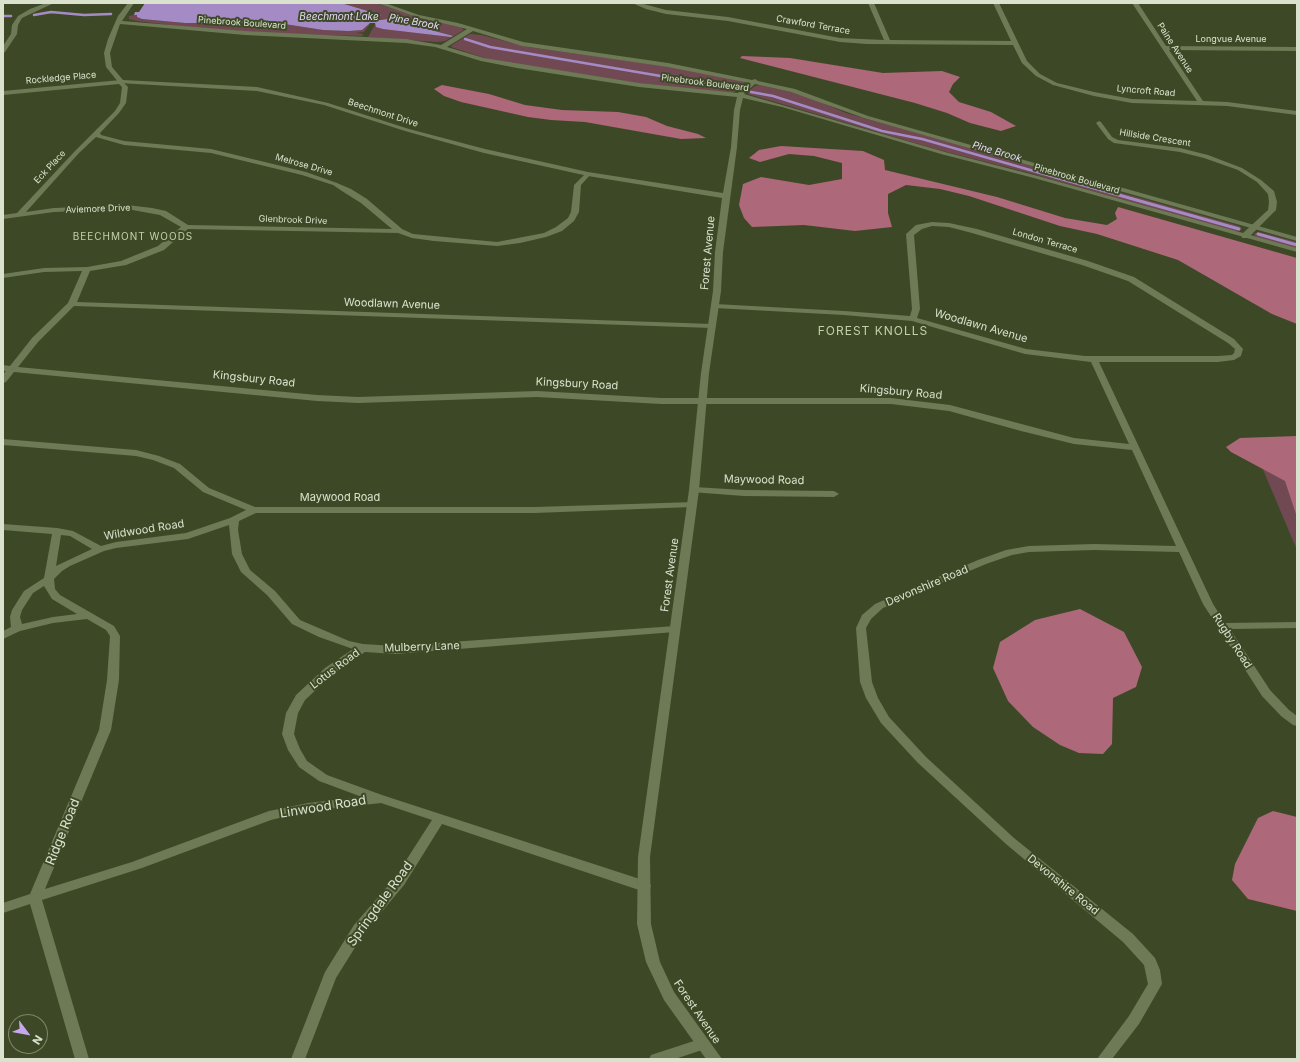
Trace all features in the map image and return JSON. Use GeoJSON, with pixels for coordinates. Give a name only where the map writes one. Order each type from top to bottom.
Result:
{"type":"FeatureCollection","features":[{"type":"Feature","properties":{"kind":"street"},"geometry":{"type":"LineString","coordinates":[[3,51],[14,34],[14,28],[18,18],[32,10],[51,3]]}},
{"type":"Feature","properties":{"kind":"street"},"geometry":{"type":"LineString","coordinates":[[97,133],[121,107],[125,87],[109,67],[107,58],[109,44],[119,22],[131,3]]}},
{"type":"Feature","properties":{"kind":"street","name":"Pinebrook Boulevard"},"geometry":{"type":"LineString","coordinates":[[380,3],[418,16],[532,46],[662,64],[755,81],[803,93],[861,115],[1297,239]]}},
{"type":"Feature","properties":{"kind":"street","name":"Crawford Terrace"},"geometry":{"type":"LineString","coordinates":[[635,3],[666,12],[765,25],[840,40],[867,42],[1014,43]]}},
{"type":"Feature","properties":{"kind":"street"},"geometry":{"type":"LineString","coordinates":[[871,3],[887,41]]}},
{"type":"Feature","properties":{"kind":"street","name":"Lyncroft Road"},"geometry":{"type":"LineString","coordinates":[[996,3],[1014,43],[1030,70],[1043,78],[1064,87],[1132,101],[1243,105],[1297,113]]}},
{"type":"Feature","properties":{"kind":"street","name":"Paine Avenue"},"geometry":{"type":"LineString","coordinates":[[1135,3],[1201,103]]}},
{"type":"Feature","properties":{"kind":"street","name":"Pinebrook Boulevard"},"geometry":{"type":"LineString","coordinates":[[119,22],[257,34],[391,39],[442,47],[483,60],[517,66],[638,85],[740,96],[784,106],[891,138],[1297,250]]}},
{"type":"Feature","properties":{"kind":"street"},"geometry":{"type":"LineString","coordinates":[[442,47],[472,29]]}},
{"type":"Feature","properties":{"kind":"street","name":"Longvue Avenue"},"geometry":{"type":"LineString","coordinates":[[1165,48],[1297,49]]}},
{"type":"Feature","properties":{"kind":"street"},"geometry":{"type":"LineString","coordinates":[[740,96],[755,81]]}},
{"type":"Feature","properties":{"kind":"street","name":"Rockledge Place"},"geometry":{"type":"LineString","coordinates":[[3,93],[121,82]]}},
{"type":"Feature","properties":{"kind":"street","name":"Beechmont Drive"},"geometry":{"type":"LineString","coordinates":[[121,82],[257,89],[326,104],[463,146],[588,174],[726,196]]}},
{"type":"Feature","properties":{"kind":"street","name":"Forest Avenue"},"geometry":{"type":"LineString","coordinates":[[715,1059],[669,996],[653,962],[644,924],[644,857],[694,490],[715,306],[719,252],[740,96]]}},
{"type":"Feature","properties":{"kind":"street","name":"Hillside Crescent"},"geometry":{"type":"LineString","coordinates":[[1099,123],[1110,138],[1116,142],[1192,152],[1226,162],[1252,176],[1265,186],[1271,193],[1273,202],[1272,210],[1245,236]]}},
{"type":"Feature","properties":{"kind":"street","name":"Eck Place"},"geometry":{"type":"LineString","coordinates":[[19,215],[77,152],[97,133]]}},
{"type":"Feature","properties":{"kind":"street","name":"Melrose Drive"},"geometry":{"type":"LineString","coordinates":[[97,133],[107,139],[124,143],[183,148],[235,156],[323,179],[335,184],[364,201],[399,231],[412,236],[479,243],[504,243],[535,238],[559,229],[571,219],[575,212],[578,185],[588,174]]}},
{"type":"Feature","properties":{"kind":"street","name":"Aviemore Drive"},"geometry":{"type":"LineString","coordinates":[[3,217],[87,208],[139,208],[162,213],[186,227]]}},
{"type":"Feature","properties":{"kind":"street","name":"London Terrace"},"geometry":{"type":"LineString","coordinates":[[913,319],[916,309],[910,234],[919,227],[932,224],[949,225],[1078,261],[1131,279],[1231,341],[1239,349],[1239,351]]}},
{"type":"Feature","properties":{"kind":"street"},"geometry":{"type":"LineString","coordinates":[[3,276],[44,270],[87,269],[123,263],[161,248],[186,227]]}},
{"type":"Feature","properties":{"kind":"street","name":"Glenbrook Drive"},"geometry":{"type":"LineString","coordinates":[[186,227],[399,231]]}},
{"type":"Feature","properties":{"kind":"street"},"geometry":{"type":"LineString","coordinates":[[3,380],[35,340],[72,304],[87,269]]}},
{"type":"Feature","properties":{"kind":"street","name":"Woodlawn Avenue"},"geometry":{"type":"LineString","coordinates":[[72,304],[712,326]]}},
{"type":"Feature","properties":{"kind":"street","name":"Woodlawn Avenue"},"geometry":{"type":"LineString","coordinates":[[715,306],[844,313],[913,319],[1046,355],[1094,359],[1218,358],[1234,357],[1239,351]]}},
{"type":"Feature","properties":{"kind":"street"},"geometry":{"type":"LineString","coordinates":[[1094,359],[1183,549]]}},
{"type":"Feature","properties":{"kind":"street"},"geometry":{"type":"LineString","coordinates":[[3,368],[12,368]]}},
{"type":"Feature","properties":{"kind":"street","name":"Kingsbury Road"},"geometry":{"type":"LineString","coordinates":[[12,368],[310,397],[358,400],[537,394],[661,401],[891,401],[950,408],[1024,429],[1074,440],[1121,447],[1136,447]]}},
{"type":"Feature","properties":{"kind":"street","name":"Maywood Road"},"geometry":{"type":"LineString","coordinates":[[3,442],[136,453],[156,458],[177,466],[206,490],[254,510],[535,510],[692,504]]}},
{"type":"Feature","properties":{"kind":"street","name":"Maywood Road"},"geometry":{"type":"LineString","coordinates":[[694,490],[744,493],[834,494]]}},
{"type":"Feature","properties":{"kind":"street"},"geometry":{"type":"LineString","coordinates":[[234,520],[254,510]]}},
{"type":"Feature","properties":{"kind":"street","name":"Mulberry Lane"},"geometry":{"type":"LineString","coordinates":[[234,520],[233,530],[237,554],[246,572],[271,593],[296,622],[346,644],[363,648],[395,650],[675,629]]}},
{"type":"Feature","properties":{"kind":"street","name":"Wildwood Road"},"geometry":{"type":"LineString","coordinates":[[17,628],[15,618],[17,610],[29,591],[49,579],[58,569],[66,564],[100,549],[116,545],[188,536],[234,520]]}},
{"type":"Feature","properties":{"kind":"street"},"geometry":{"type":"LineString","coordinates":[[3,527],[57,531],[73,534],[100,549]]}},
{"type":"Feature","properties":{"kind":"street"},"geometry":{"type":"LineString","coordinates":[[49,579],[57,531]]}},
{"type":"Feature","properties":{"kind":"street","name":"Devonshire Road"},"geometry":{"type":"LineString","coordinates":[[1104,1059],[1134,1020],[1155,984],[1150,962],[1128,938],[1010,841],[922,760],[886,720],[872,698],[866,682],[861,628],[866,617],[879,606],[924,586],[1010,552],[1029,549],[1183,549]]}},
{"type":"Feature","properties":{"kind":"street","name":"Rugby Road"},"geometry":{"type":"LineString","coordinates":[[1183,549],[1208,604],[1266,693],[1285,713],[1297,722]]}},
{"type":"Feature","properties":{"kind":"street","name":"Ridge Road"},"geometry":{"type":"LineString","coordinates":[[35,898],[105,730],[114,680],[115,636],[110,628],[56,597],[50,589],[49,579]]}},
{"type":"Feature","properties":{"kind":"street"},"geometry":{"type":"LineString","coordinates":[[3,636],[17,628],[53,620],[88,616]]}},
{"type":"Feature","properties":{"kind":"street"},"geometry":{"type":"LineString","coordinates":[[1222,626],[1297,625]]}},
{"type":"Feature","properties":{"kind":"street","name":"Lotus Road"},"geometry":{"type":"LineString","coordinates":[[363,648],[329,671],[300,698],[292,713],[288,734],[294,750],[303,764],[324,778],[381,799]]}},
{"type":"Feature","properties":{"kind":"street","name":"Linwood Road"},"geometry":{"type":"LineString","coordinates":[[3,908],[137,865],[269,816],[308,807],[381,799],[644,886]]}},
{"type":"Feature","properties":{"kind":"street","name":"Springdale Road"},"geometry":{"type":"LineString","coordinates":[[298,1059],[330,976],[359,929],[399,882],[439,819]]}},
{"type":"Feature","properties":{"kind":"street"},"geometry":{"type":"LineString","coordinates":[[35,898],[82,1059]]}},
{"type":"Feature","properties":{"kind":"street"},"geometry":{"type":"LineString","coordinates":[[656,1059],[703,1044]]}},
{"type":"Feature","properties":{"kind":"shaded area"},"geometry":{"type":"Polygon","coordinates":[[[341,3],[376,3],[417,17],[463,28],[462,29],[464,30],[445,41],[437,42],[368,37],[376,23],[427,34],[452,36],[393,18],[381,20],[375,19],[380,15],[341,3]]]}},
{"type":"Feature","properties":{"kind":"shaded area"},"geometry":{"type":"Polygon","coordinates":[[[137,15],[142,19],[185,23],[278,23],[323,30],[349,31],[362,30],[368,23],[370,24],[364,32],[356,33],[364,34],[362,36],[287,34],[195,28],[129,19],[129,16],[137,15]]]}},
{"type":"Feature","properties":{"kind":"shaded area"},"geometry":{"type":"Polygon","coordinates":[[[470,34],[481,35],[528,47],[679,68],[744,82],[745,84],[739,90],[731,93],[638,83],[491,60],[451,47],[470,34]]]}},
{"type":"Feature","properties":{"kind":"shaded area"},"geometry":{"type":"Polygon","coordinates":[[[742,56],[790,58],[883,73],[942,71],[960,77],[953,84],[949,92],[959,102],[991,112],[1016,126],[1001,131],[970,123],[947,113],[915,103],[740,58],[742,56]]]}},
{"type":"Feature","properties":{"kind":"shaded area"},"geometry":{"type":"Polygon","coordinates":[[[442,85],[489,94],[525,105],[562,110],[618,112],[646,117],[667,126],[698,134],[706,138],[681,139],[585,122],[528,117],[461,102],[444,96],[434,89],[442,85]]]}},
{"type":"Feature","properties":{"kind":"shaded area"},"geometry":{"type":"Polygon","coordinates":[[[760,85],[804,95],[846,113],[996,155],[1055,174],[1242,228],[1239,231],[1232,231],[1030,173],[939,150],[748,94],[749,91],[755,86],[760,85]]]}},
{"type":"Feature","properties":{"kind":"shaded area"},"geometry":{"type":"Polygon","coordinates":[[[781,146],[863,151],[884,160],[885,170],[997,197],[1065,218],[1107,225],[1117,219],[1115,213],[1118,207],[1297,258],[1297,324],[1272,314],[1178,260],[1097,234],[1060,226],[969,196],[940,189],[906,185],[888,194],[888,213],[892,227],[855,231],[804,225],[752,227],[744,218],[739,205],[743,184],[761,177],[809,185],[842,179],[842,163],[814,156],[789,154],[760,162],[749,158],[759,150],[781,146]]]}},
{"type":"Feature","properties":{"kind":"shaded area"},"geometry":{"type":"Polygon","coordinates":[[[1259,232],[1297,242],[1297,249],[1257,238],[1254,235],[1255,233],[1259,232]]]}},
{"type":"Feature","properties":{"kind":"shaded area"},"geometry":{"type":"Polygon","coordinates":[[[1297,436],[1297,517],[1285,481],[1231,452],[1226,447],[1240,438],[1297,436]]]}},
{"type":"Feature","properties":{"kind":"shaded area"},"geometry":{"type":"Polygon","coordinates":[[[1256,453],[1297,454],[1297,550],[1256,453]]]}},
{"type":"Feature","properties":{"kind":"shaded area"},"geometry":{"type":"Polygon","coordinates":[[[1080,609],[1124,632],[1142,667],[1136,687],[1113,698],[1112,744],[1103,754],[1079,753],[1060,745],[1033,727],[1008,701],[993,668],[1000,642],[1035,620],[1080,609]]]}},
{"type":"Feature","properties":{"kind":"shaded area"},"geometry":{"type":"Polygon","coordinates":[[[1273,811],[1297,817],[1297,911],[1248,899],[1232,880],[1235,864],[1258,818],[1273,811]]]}},
{"type":"Feature","properties":{"kind":"water","name":"Beechmont Lake"},"geometry":{"type":"Polygon","coordinates":[[[145,3],[341,3],[381,15],[375,20],[393,18],[453,36],[383,29],[376,27],[375,23],[370,23],[362,30],[349,31],[323,30],[278,23],[185,23],[142,19],[137,17],[137,15],[134,15],[135,12],[139,12],[145,3]]]}},
{"type":"Feature","properties":{"kind":"waterway","name":"Pine Brook"},"geometry":{"type":"LineString","coordinates":[[34,15],[51,12],[84,15],[111,14]]}},
{"type":"Feature","properties":{"kind":"waterway","name":"Pine Brook"},"geometry":{"type":"LineString","coordinates":[[3,16],[11,16]]}},
{"type":"Feature","properties":{"kind":"waterway","name":"Pine Brook"},"geometry":{"type":"LineString","coordinates":[[465,39],[490,47],[737,89]]}},
{"type":"Feature","properties":{"kind":"waterway","name":"Pine Brook"},"geometry":{"type":"LineString","coordinates":[[751,92],[773,96],[882,131],[922,139],[1058,178]]}},
{"type":"Feature","properties":{"kind":"waterway","name":"Pine Brook"},"geometry":{"type":"LineString","coordinates":[[1055,177],[1239,229]]}},
{"type":"Feature","properties":{"kind":"waterway","name":"Pine Brook"},"geometry":{"type":"LineString","coordinates":[[1258,234],[1297,245]]}},
{"type":"Feature","properties":{"kind":"district","name":"BEECHMONT WOODS"},"geometry":{"type":"Point","coordinates":[133,237]}},
{"type":"Feature","properties":{"kind":"district","name":"FOREST KNOLLS"},"geometry":{"type":"Point","coordinates":[873,331]}}]}
